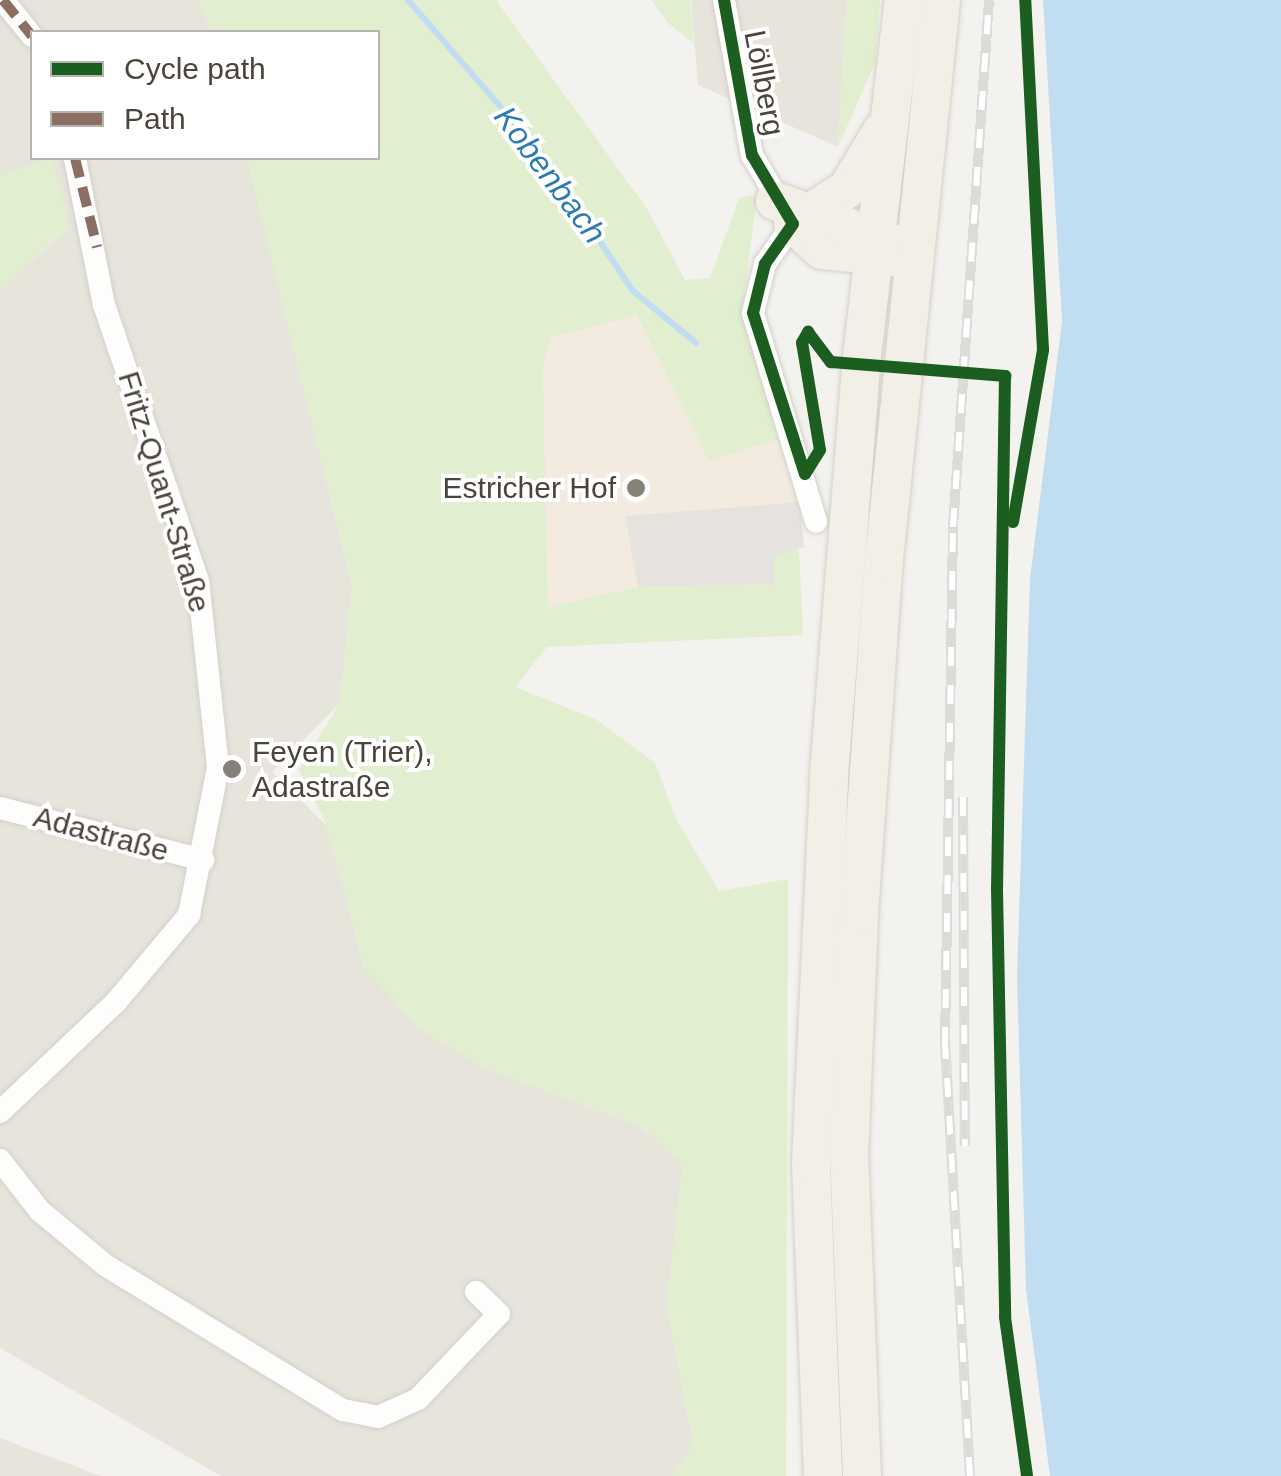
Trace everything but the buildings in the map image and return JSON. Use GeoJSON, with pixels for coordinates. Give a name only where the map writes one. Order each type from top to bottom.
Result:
{"type":"FeatureCollection","features":[{"type":"Feature","properties":{"kind":"main road"},"geometry":{"type":"LineString","coordinates":[[823,1476],[812,1144],[828,775],[874,244],[896,102],[904,0]]}},
{"type":"Feature","properties":{"kind":"main road"},"geometry":{"type":"LineString","coordinates":[[862,1476],[849,1156],[859,914],[914,257],[941,0]]}},
{"type":"Feature","properties":{"kind":"main road"},"geometry":{"type":"LineString","coordinates":[[793,212],[858,177],[896,102]]}},
{"type":"Feature","properties":{"kind":"main road"},"geometry":{"type":"LineString","coordinates":[[793,212],[914,257]]}},
{"type":"Feature","properties":{"kind":"main road"},"geometry":{"type":"LineString","coordinates":[[793,212],[822,250],[874,244]]}},
{"type":"Feature","properties":{"kind":"street"},"geometry":{"type":"LineString","coordinates":[[3,0],[30,34]]}},
{"type":"Feature","properties":{"kind":"street","name":"Löllberg"},"geometry":{"type":"LineString","coordinates":[[724,0],[743,117],[793,212]]}},
{"type":"Feature","properties":{"kind":"street","name":"Fritz-Quant-Straße"},"geometry":{"type":"LineString","coordinates":[[0,1112],[116,1002],[189,915],[203,860],[218,767],[198,581],[104,305],[75,160]]}},
{"type":"Feature","properties":{"kind":"street"},"geometry":{"type":"LineString","coordinates":[[793,212],[766,264],[753,313],[816,522]]}},
{"type":"Feature","properties":{"kind":"street"},"geometry":{"type":"LineString","coordinates":[[766,264],[795,248],[822,250]]}},
{"type":"Feature","properties":{"kind":"street","name":"Adastraße"},"geometry":{"type":"LineString","coordinates":[[0,808],[203,860]]}},
{"type":"Feature","properties":{"kind":"street"},"geometry":{"type":"LineString","coordinates":[[0,1160],[40,1211],[105,1265],[343,1410],[378,1417],[418,1399],[499,1314],[476,1292]]}},
{"type":"Feature","properties":{"kind":"shaded area"},"geometry":{"type":"Polygon","coordinates":[[[0,0],[198,0],[211,30],[30,30],[30,160],[247,160],[352,585],[340,703],[272,772],[327,826],[364,968],[485,1068],[639,1126],[683,1163],[667,1306],[693,1443],[673,1476],[221,1476],[0,1348],[0,0]]]}},
{"type":"Feature","properties":{"kind":"shaded area"},"geometry":{"type":"Polygon","coordinates":[[[691,0],[847,0],[838,147],[698,85],[691,0]]]}},
{"type":"Feature","properties":{"kind":"shaded area"},"geometry":{"type":"Polygon","coordinates":[[[638,315],[709,460],[778,439],[800,502],[804,547],[548,608],[543,365],[550,338],[638,315]]]}},
{"type":"Feature","properties":{"kind":"shaded area"},"geometry":{"type":"Polygon","coordinates":[[[800,502],[804,547],[774,557],[774,584],[638,587],[625,516],[800,502]]]}},
{"type":"Feature","properties":{"kind":"shaded area"},"geometry":{"type":"Polygon","coordinates":[[[0,1438],[101,1476],[0,1476],[0,1438]]]}},
{"type":"Feature","properties":{"kind":"green space"},"geometry":{"type":"Polygon","coordinates":[[[198,0],[496,0],[647,209],[685,280],[710,278],[739,198],[757,195],[742,314],[778,439],[709,461],[637,315],[550,338],[543,365],[548,607],[638,587],[773,584],[774,556],[799,549],[803,635],[547,647],[515,687],[597,720],[655,763],[677,821],[719,891],[788,879],[786,1476],[673,1476],[693,1443],[667,1306],[683,1163],[639,1126],[485,1068],[419,1029],[364,968],[327,826],[299,770],[340,703],[352,585],[247,160],[380,160],[380,30],[211,30],[198,0]]]}},
{"type":"Feature","properties":{"kind":"green space"},"geometry":{"type":"Polygon","coordinates":[[[651,0],[690,0],[694,43],[669,24],[651,0]]]}},
{"type":"Feature","properties":{"kind":"green space"},"geometry":{"type":"Polygon","coordinates":[[[847,0],[880,0],[875,63],[838,147],[847,0]]]}},
{"type":"Feature","properties":{"kind":"green space"},"geometry":{"type":"Polygon","coordinates":[[[53,160],[70,227],[0,291],[0,176],[53,160]]]}},
{"type":"Feature","properties":{"kind":"water"},"geometry":{"type":"Polygon","coordinates":[[[1043,0],[1281,0],[1281,1476],[1050,1476],[1026,1289],[1017,977],[1030,579],[1062,321],[1043,0]]]}},
{"type":"Feature","properties":{"kind":"waterway","name":"Kobenbach"},"geometry":{"type":"LineString","coordinates":[[408,0],[544,157],[633,291],[696,343]]}},
{"type":"Feature","properties":{"kind":"railway"},"geometry":{"type":"LineString","coordinates":[[970,1476],[945,1046],[953,527],[989,0]]}},
{"type":"Feature","properties":{"kind":"railway"},"geometry":{"type":"LineString","coordinates":[[963,797],[965,1146]]}},
{"type":"Feature","properties":{"kind":"marked path"},"geometry":{"type":"LineString","coordinates":[[3,0],[30,34]]}},
{"type":"Feature","properties":{"kind":"marked path"},"geometry":{"type":"LineString","coordinates":[[75,160],[97,247]]}},
{"type":"Feature","properties":{"kind":"cycle path"},"geometry":{"type":"LineString","coordinates":[[724,0],[752,155],[793,224],[765,264],[753,313],[805,474]]}},
{"type":"Feature","properties":{"kind":"cycle path"},"geometry":{"type":"LineString","coordinates":[[1013,522],[1043,350],[1025,0]]}},
{"type":"Feature","properties":{"kind":"cycle path"},"geometry":{"type":"LineString","coordinates":[[805,474],[820,450],[802,343],[808,332],[831,362],[1005,376],[997,889],[1005,1317],[1027,1476]]}},
{"type":"Feature","properties":{"kind":"place","name":"Estricher Hof"},"geometry":{"type":"Point","coordinates":[636,488]}},
{"type":"Feature","properties":{"kind":"place","name":"Feyen (Trier), Adastraße"},"geometry":{"type":"Point","coordinates":[232,769]}}]}
